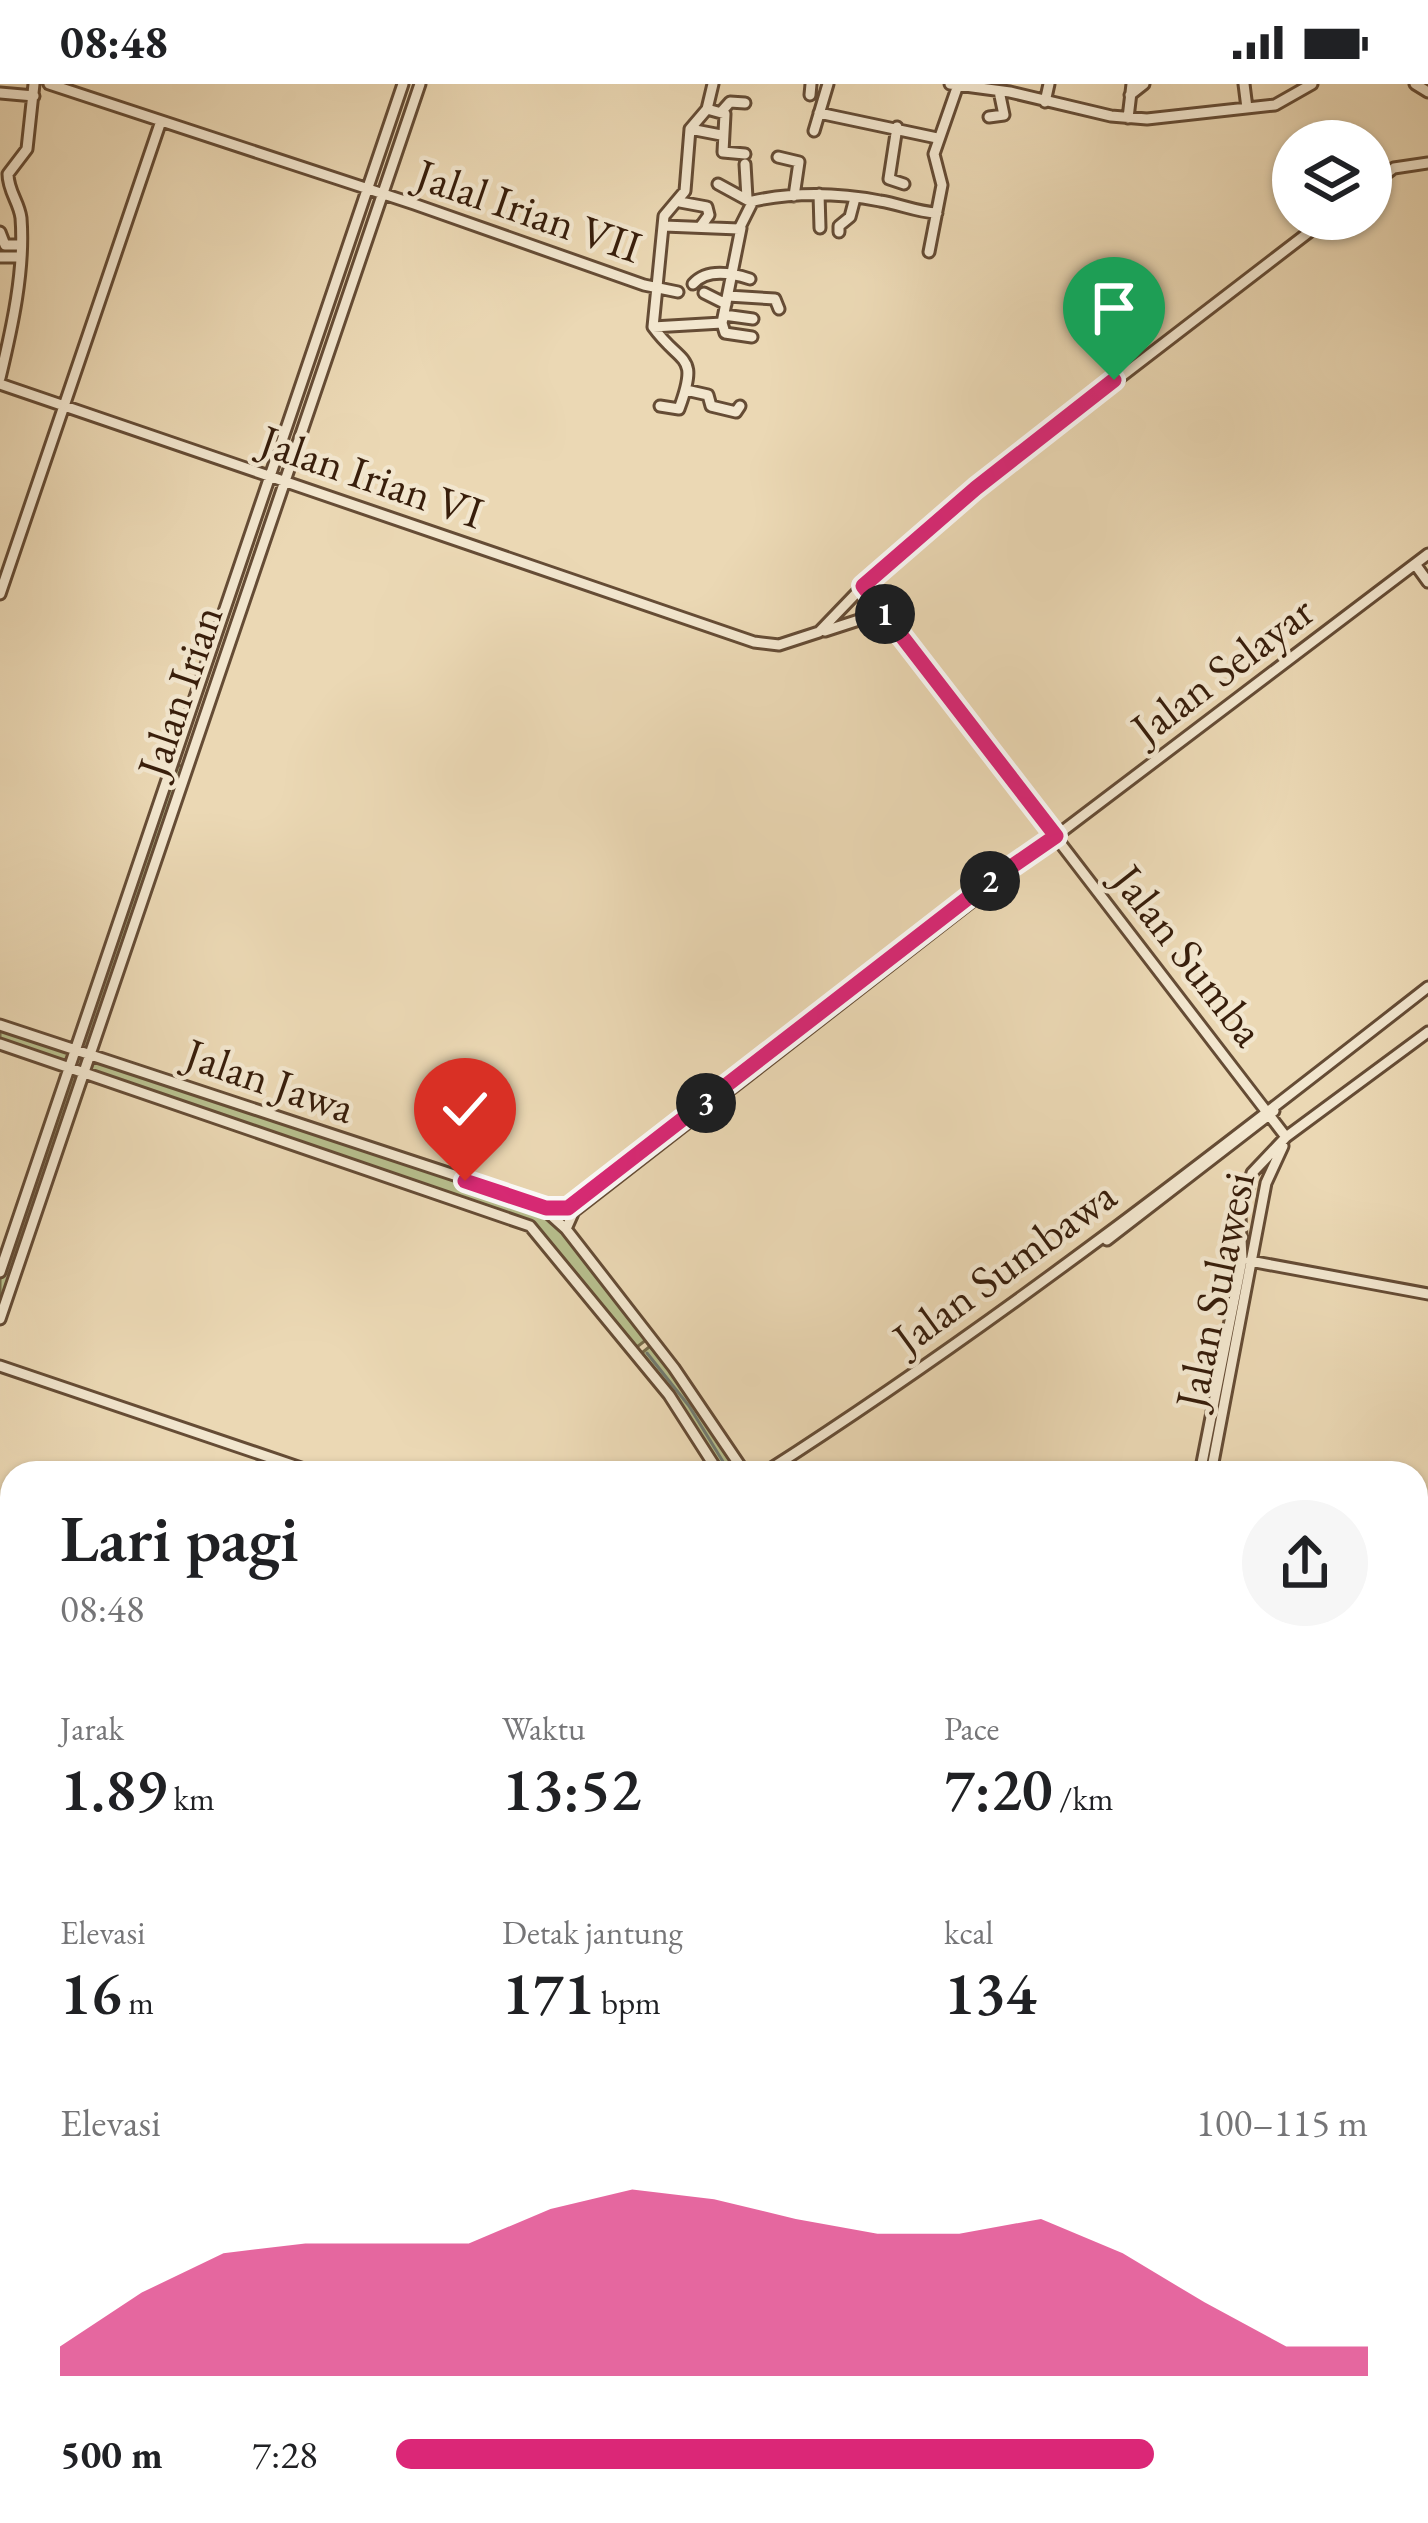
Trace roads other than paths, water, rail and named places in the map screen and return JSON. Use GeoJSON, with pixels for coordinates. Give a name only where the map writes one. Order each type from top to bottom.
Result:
{"type":"FeatureCollection","features":[{"type":"Feature","properties":{"kind":"street","name":"Jalal Irian VII"},"geometry":{"type":"LineString","coordinates":[[49,84],[678,292]]}},
{"type":"Feature","properties":{"kind":"street","name":"Jalan Irian"},"geometry":{"type":"LineString","coordinates":[[0,1272],[403,84]]}},
{"type":"Feature","properties":{"kind":"street","name":"Jalan Irian"},"geometry":{"type":"LineString","coordinates":[[0,1319],[420,84]]}},
{"type":"Feature","properties":{"kind":"street"},"geometry":{"type":"LineString","coordinates":[[659,406],[679,409],[686,390],[686,359],[653,327],[664,226],[667,210],[680,202],[685,191],[690,129],[707,109],[713,84]]}},
{"type":"Feature","properties":{"kind":"street"},"geometry":{"type":"LineString","coordinates":[[814,131],[827,84]]}},
{"type":"Feature","properties":{"kind":"street"},"geometry":{"type":"LineString","coordinates":[[1045,102],[1049,84]]}},
{"type":"Feature","properties":{"kind":"street"},"geometry":{"type":"LineString","coordinates":[[1128,118],[1131,90],[1144,84]]}},
{"type":"Feature","properties":{"kind":"street"},"geometry":{"type":"LineString","coordinates":[[1244,84],[1247,109]]}},
{"type":"Feature","properties":{"kind":"street"},"geometry":{"type":"LineString","coordinates":[[929,252],[942,185],[934,154],[954,85],[1006,89],[1045,102],[1128,118],[1247,109],[1286,101],[1312,84]]}},
{"type":"Feature","properties":{"kind":"street"},"geometry":{"type":"LineString","coordinates":[[1415,84],[1428,92]]}},
{"type":"Feature","properties":{"kind":"street"},"geometry":{"type":"LineString","coordinates":[[989,117],[1004,115],[1006,89]]}},
{"type":"Feature","properties":{"kind":"street"},"geometry":{"type":"LineString","coordinates":[[0,93],[34,90],[28,149],[4,175],[20,214],[20,257],[0,381]]}},
{"type":"Feature","properties":{"kind":"street"},"geometry":{"type":"LineString","coordinates":[[722,111],[730,102],[745,103]]}},
{"type":"Feature","properties":{"kind":"street"},"geometry":{"type":"LineString","coordinates":[[707,109],[722,111]]}},
{"type":"Feature","properties":{"kind":"street"},"geometry":{"type":"LineString","coordinates":[[722,111],[723,152],[745,159],[749,200],[730,275],[725,333],[752,337]]}},
{"type":"Feature","properties":{"kind":"street"},"geometry":{"type":"LineString","coordinates":[[819,113],[937,137]]}},
{"type":"Feature","properties":{"kind":"street"},"geometry":{"type":"LineString","coordinates":[[0,594],[161,121]]}},
{"type":"Feature","properties":{"kind":"street"},"geometry":{"type":"LineString","coordinates":[[897,128],[889,179],[904,184]]}},
{"type":"Feature","properties":{"kind":"street"},"geometry":{"type":"LineString","coordinates":[[690,129],[722,135]]}},
{"type":"Feature","properties":{"kind":"street"},"geometry":{"type":"LineString","coordinates":[[778,158],[799,162],[794,196]]}},
{"type":"Feature","properties":{"kind":"street"},"geometry":{"type":"LineString","coordinates":[[1392,169],[1428,163]]}},
{"type":"Feature","properties":{"kind":"street"},"geometry":{"type":"LineString","coordinates":[[820,228],[828,182]]}},
{"type":"Feature","properties":{"kind":"street"},"geometry":{"type":"LineString","coordinates":[[718,184],[749,200],[823,194],[937,213]]}},
{"type":"Feature","properties":{"kind":"street"},"geometry":{"type":"LineString","coordinates":[[838,232],[850,217],[855,198]]}},
{"type":"Feature","properties":{"kind":"street"},"geometry":{"type":"LineString","coordinates":[[680,202],[704,204],[708,224]]}},
{"type":"Feature","properties":{"kind":"street"},"geometry":{"type":"LineString","coordinates":[[664,226],[741,228]]}},
{"type":"Feature","properties":{"kind":"street"},"geometry":{"type":"LineString","coordinates":[[0,232],[5,244],[20,244]]}},
{"type":"Feature","properties":{"kind":"street"},"geometry":{"type":"LineString","coordinates":[[819,632],[863,586],[976,488],[1299,240]]}},
{"type":"Feature","properties":{"kind":"street"},"geometry":{"type":"LineString","coordinates":[[0,257],[20,257]]}},
{"type":"Feature","properties":{"kind":"street"},"geometry":{"type":"LineString","coordinates":[[693,284],[714,273],[751,280]]}},
{"type":"Feature","properties":{"kind":"street"},"geometry":{"type":"LineString","coordinates":[[715,285],[707,296],[753,319]]}},
{"type":"Feature","properties":{"kind":"street"},"geometry":{"type":"LineString","coordinates":[[653,327],[775,299],[779,309]]}},
{"type":"Feature","properties":{"kind":"street"},"geometry":{"type":"LineString","coordinates":[[0,314],[13,315]]}},
{"type":"Feature","properties":{"kind":"street","name":"Jalan Irian VI"},"geometry":{"type":"LineString","coordinates":[[0,381],[770,646],[819,632]]}},
{"type":"Feature","properties":{"kind":"street"},"geometry":{"type":"LineString","coordinates":[[686,390],[708,394],[710,406],[736,412],[740,406]]}},
{"type":"Feature","properties":{"kind":"street","name":"Jalan Selayar"},"geometry":{"type":"LineString","coordinates":[[546,1208],[568,1208],[588,1196],[1428,554]]}},
{"type":"Feature","properties":{"kind":"street"},"geometry":{"type":"LineString","coordinates":[[1414,564],[1428,581]]}},
{"type":"Feature","properties":{"kind":"street","name":"Jalan Sumba"},"geometry":{"type":"LineString","coordinates":[[863,586],[1268,1113],[1290,1135]]}},
{"type":"Feature","properties":{"kind":"street"},"geometry":{"type":"LineString","coordinates":[[819,632],[862,619],[894,626]]}},
{"type":"Feature","properties":{"kind":"street"},"geometry":{"type":"LineString","coordinates":[[172,763],[187,768]]}},
{"type":"Feature","properties":{"kind":"street","name":"Jalan Sumbawa"},"geometry":{"type":"LineString","coordinates":[[792,1461],[878,1407],[1045,1284],[1428,987]]}},
{"type":"Feature","properties":{"kind":"street","name":"Jalan Jawa"},"geometry":{"type":"LineString","coordinates":[[0,1024],[546,1208],[692,1390],[737,1461]]}},
{"type":"Feature","properties":{"kind":"street"},"geometry":{"type":"LineString","coordinates":[[1290,1135],[1428,1032]]}},
{"type":"Feature","properties":{"kind":"street","name":"Jalan Jawa"},"geometry":{"type":"LineString","coordinates":[[0,1044],[530,1226],[670,1395],[711,1461]]}},
{"type":"Feature","properties":{"kind":"street"},"geometry":{"type":"LineString","coordinates":[[265,1134],[273,1117]]}},
{"type":"Feature","properties":{"kind":"street","name":"Jalan Sulawesi"},"geometry":{"type":"LineString","coordinates":[[1213,1461],[1247,1261],[1242,1199],[1252,1173],[1290,1135]]}},
{"type":"Feature","properties":{"kind":"street","name":"Jalan Sulawesi"},"geometry":{"type":"LineString","coordinates":[[1203,1461],[1273,1162],[1290,1135]]}},
{"type":"Feature","properties":{"kind":"street"},"geometry":{"type":"LineString","coordinates":[[1242,1199],[1254,1194],[1263,1201]]}},
{"type":"Feature","properties":{"kind":"street","name":"Jalan Selayar"},"geometry":{"type":"LineString","coordinates":[[566,1229],[571,1214],[588,1196]]}},
{"type":"Feature","properties":{"kind":"street"},"geometry":{"type":"LineString","coordinates":[[1247,1261],[1428,1294]]}},
{"type":"Feature","properties":{"kind":"street","name":"Jalan Sumbawa"},"geometry":{"type":"LineString","coordinates":[[783,1461],[1045,1284]]}},
{"type":"Feature","properties":{"kind":"street"},"geometry":{"type":"LineString","coordinates":[[0,1366],[281,1461]]}},
{"type":"Feature","properties":{"kind":"waterway"},"geometry":{"type":"LineString","coordinates":[[647,1353],[689,1406],[723,1461]]}}]}
